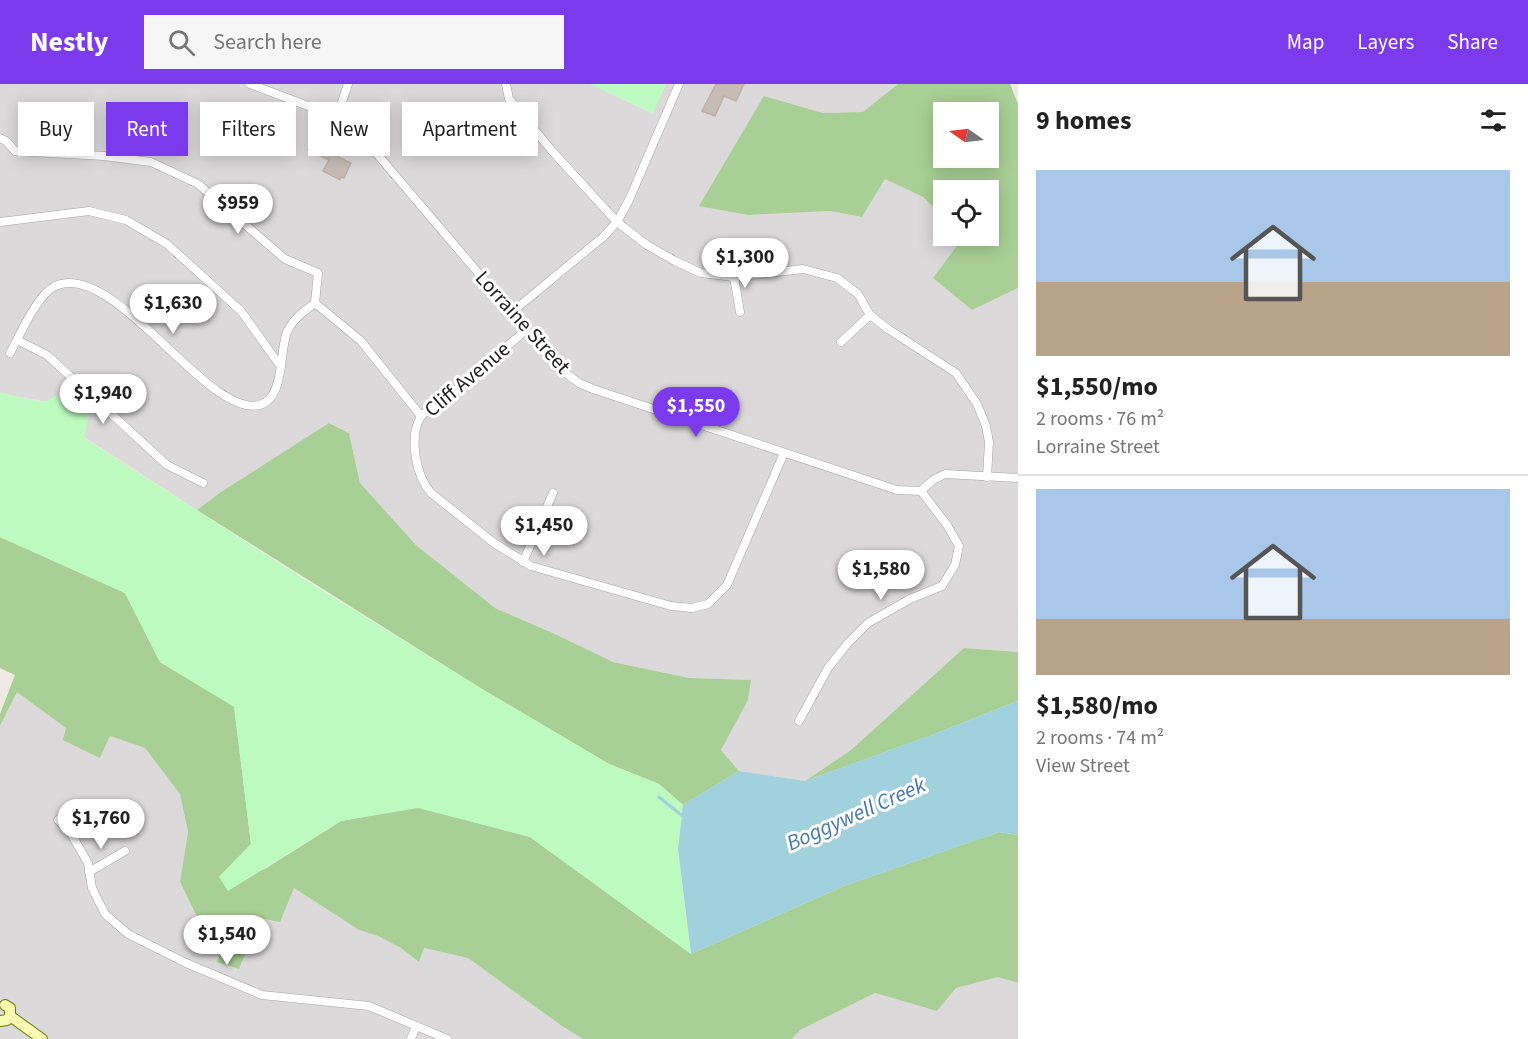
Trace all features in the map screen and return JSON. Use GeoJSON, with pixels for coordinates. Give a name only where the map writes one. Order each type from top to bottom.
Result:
{"type":"FeatureCollection","features":[{"type":"Feature","properties":{"kind":"street","name":"Lorraine Street"},"geometry":{"type":"LineString","coordinates":[[250,84],[308,106]]}},
{"type":"Feature","properties":{"kind":"street"},"geometry":{"type":"LineString","coordinates":[[342,102],[348,84]]}},
{"type":"Feature","properties":{"kind":"street"},"geometry":{"type":"LineString","coordinates":[[506,84],[509,99],[553,152],[630,234],[675,261],[701,273],[734,278],[802,269],[837,278],[858,294],[870,315],[956,373],[977,404],[986,426],[989,442],[987,477]]}},
{"type":"Feature","properties":{"kind":"street"},"geometry":{"type":"LineString","coordinates":[[512,312],[603,237],[617,222],[629,201],[680,84]]}},
{"type":"Feature","properties":{"kind":"street"},"geometry":{"type":"LineString","coordinates":[[0,138],[15,151],[104,156],[151,162],[198,184],[285,259],[318,273],[315,303]]}},
{"type":"Feature","properties":{"kind":"street","name":"Lorraine Street"},"geometry":{"type":"LineString","coordinates":[[379,156],[560,369],[579,383],[897,490],[921,492]]}},
{"type":"Feature","properties":{"kind":"street"},"geometry":{"type":"LineString","coordinates":[[0,222],[89,211],[126,220],[167,244],[241,311],[281,367]]}},
{"type":"Feature","properties":{"kind":"street"},"geometry":{"type":"LineString","coordinates":[[734,278],[740,312]]}},
{"type":"Feature","properties":{"kind":"street"},"geometry":{"type":"LineString","coordinates":[[10,353],[35,305],[54,286],[72,282],[96,289],[126,310],[224,396],[245,406],[261,405],[271,397],[278,383],[288,332],[300,313],[315,303]]}},
{"type":"Feature","properties":{"kind":"street"},"geometry":{"type":"LineString","coordinates":[[315,303],[362,341],[421,416]]}},
{"type":"Feature","properties":{"kind":"street"},"geometry":{"type":"LineString","coordinates":[[841,342],[870,315]]}},
{"type":"Feature","properties":{"kind":"street","name":"Cliff Avenue"},"geometry":{"type":"LineString","coordinates":[[526,330],[439,404],[421,416],[417,426],[416,450],[419,473],[425,486],[485,537],[523,562],[542,570],[671,606],[692,608],[708,604],[727,585],[784,453]]}},
{"type":"Feature","properties":{"kind":"street"},"geometry":{"type":"LineString","coordinates":[[17,340],[47,355],[167,465],[203,483]]}},
{"type":"Feature","properties":{"kind":"street"},"geometry":{"type":"LineString","coordinates":[[799,721],[828,668],[868,623],[910,599],[942,586],[955,565],[959,546],[947,525],[921,492],[933,480],[945,474],[1018,478]]}},
{"type":"Feature","properties":{"kind":"street"},"geometry":{"type":"LineString","coordinates":[[523,562],[553,493]]}},
{"type":"Feature","properties":{"kind":"street"},"geometry":{"type":"LineString","coordinates":[[58,820],[79,846],[88,863],[92,888],[105,915],[128,934],[186,963],[262,995],[369,1006],[447,1039]]}},
{"type":"Feature","properties":{"kind":"street"},"geometry":{"type":"LineString","coordinates":[[89,872],[125,851]]}},
{"type":"Feature","properties":{"kind":"street"},"geometry":{"type":"LineString","coordinates":[[2,1004],[10,1008],[5,1018],[42,1039]]}},
{"type":"Feature","properties":{"kind":"street"},"geometry":{"type":"LineString","coordinates":[[411,1039],[416,1026]]}},
{"type":"Feature","properties":{"kind":"shaded area"},"geometry":{"type":"Polygon","coordinates":[[[0,84],[590,84],[652,113],[666,84],[898,84],[864,112],[823,113],[764,96],[748,215],[830,211],[862,217],[885,179],[923,197],[933,206],[933,246],[957,246],[933,278],[972,310],[1018,288],[1018,652],[964,648],[851,750],[805,781],[739,771],[721,750],[748,700],[751,680],[689,678],[613,662],[495,608],[416,545],[360,483],[349,433],[330,423],[221,492],[197,510],[84,437],[90,410],[0,393],[0,84]]]}},
{"type":"Feature","properties":{"kind":"shaded area"},"geometry":{"type":"Polygon","coordinates":[[[17,692],[67,728],[100,758],[110,736],[145,748],[180,794],[188,832],[180,883],[199,921],[229,931],[217,962],[239,969],[260,918],[294,888],[359,930],[378,936],[419,961],[423,948],[468,958],[583,1039],[0,1039],[0,726],[17,692]]]}},
{"type":"Feature","properties":{"kind":"shaded area"},"geometry":{"type":"Polygon","coordinates":[[[998,977],[1018,983],[1018,1039],[792,1039],[800,1030],[875,993],[937,1011],[955,988],[998,977]]]}},
{"type":"Feature","properties":{"kind":"green space"},"geometry":{"type":"Polygon","coordinates":[[[590,84],[666,84],[653,113],[590,84]]]}},
{"type":"Feature","properties":{"kind":"green space"},"geometry":{"type":"Polygon","coordinates":[[[898,84],[1010,84],[1018,104],[1018,288],[972,310],[933,278],[957,246],[999,246],[999,180],[933,180],[933,206],[923,197],[885,179],[862,217],[830,211],[748,215],[699,206],[764,96],[823,113],[863,112],[898,84]]]}},
{"type":"Feature","properties":{"kind":"green space"},"geometry":{"type":"Polygon","coordinates":[[[71,388],[90,410],[84,438],[315,586],[482,689],[609,764],[659,784],[683,805],[678,849],[691,954],[530,837],[418,808],[341,821],[228,891],[219,877],[251,844],[234,707],[160,662],[125,593],[0,537],[0,393],[44,402],[71,388]]]}},
{"type":"Feature","properties":{"kind":"green space"},"geometry":{"type":"Polygon","coordinates":[[[329,423],[349,433],[360,483],[416,545],[495,608],[613,662],[689,678],[751,680],[748,700],[721,750],[739,771],[683,805],[659,784],[609,764],[482,689],[197,510],[221,492],[329,423]]]}},
{"type":"Feature","properties":{"kind":"green space"},"geometry":{"type":"Polygon","coordinates":[[[0,537],[125,593],[160,662],[234,706],[251,844],[219,877],[265,869],[341,821],[418,807],[530,837],[691,954],[844,886],[999,832],[1018,835],[1018,983],[998,977],[956,988],[937,1011],[875,993],[800,1030],[792,1039],[583,1039],[468,958],[424,948],[419,962],[401,948],[378,936],[359,930],[294,888],[280,922],[260,918],[239,969],[217,962],[229,931],[199,921],[180,882],[188,832],[180,794],[145,748],[110,736],[100,758],[63,740],[66,728],[17,692],[0,726],[0,714],[15,675],[0,668],[0,537]]]}},
{"type":"Feature","properties":{"kind":"green space"},"geometry":{"type":"Polygon","coordinates":[[[964,648],[1018,652],[1018,701],[805,781],[851,750],[964,648]]]}},
{"type":"Feature","properties":{"kind":"water"},"geometry":{"type":"Polygon","coordinates":[[[1018,701],[1018,835],[999,832],[844,886],[691,954],[678,849],[683,805],[739,771],[805,781],[1018,701]]]}},
{"type":"Feature","properties":{"kind":"building"},"geometry":{"type":"Polygon","coordinates":[[[716,84],[744,84],[736,101],[724,96],[715,116],[702,111],[716,84]]]}},
{"type":"Feature","properties":{"kind":"building"},"geometry":{"type":"Polygon","coordinates":[[[321,156],[338,156],[351,163],[344,178],[341,177],[340,180],[323,171],[329,160],[321,156]]]}},
{"type":"Feature","properties":{"kind":"waterway","name":"Boggywell Creek"},"geometry":{"type":"LineString","coordinates":[[659,797],[685,818]]}}]}
